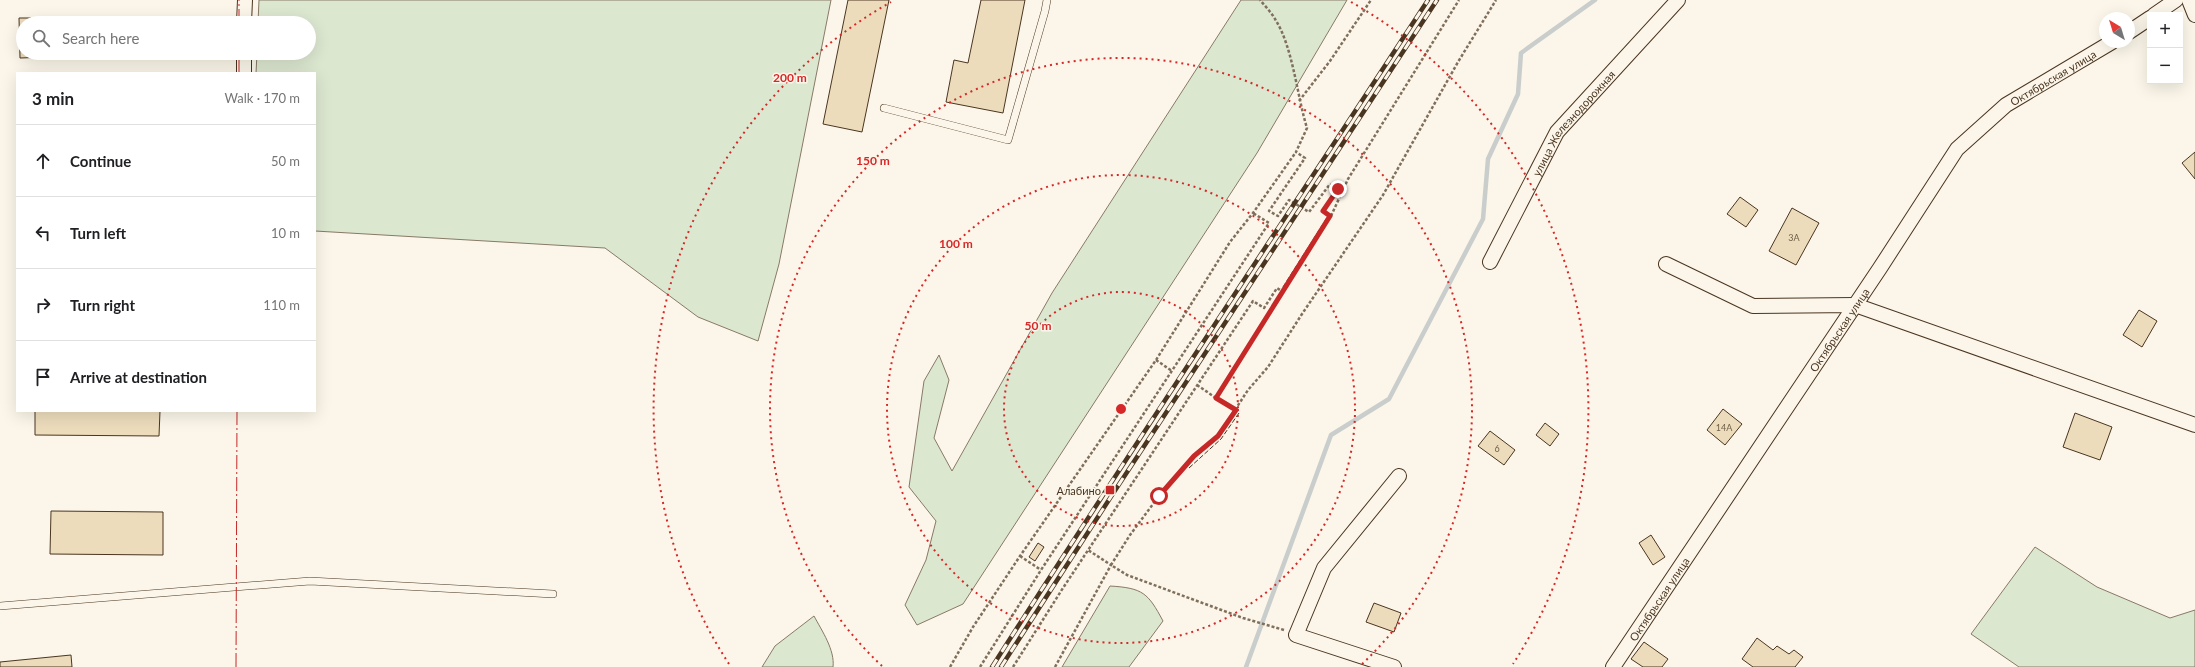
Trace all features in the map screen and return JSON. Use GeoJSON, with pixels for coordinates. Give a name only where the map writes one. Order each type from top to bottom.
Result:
{"type":"FeatureCollection","features":[{"type":"Feature","properties":{"kind":"street"},"geometry":{"type":"LineString","coordinates":[[244,16],[245,0]]}},
{"type":"Feature","properties":{"kind":"street","name":"улица Железнодорожная"},"geometry":{"type":"LineString","coordinates":[[1490,262],[1557,132],[1678,0]]}},
{"type":"Feature","properties":{"kind":"street"},"geometry":{"type":"LineString","coordinates":[[2158,12],[2176,0]]}},
{"type":"Feature","properties":{"kind":"street"},"geometry":{"type":"LineString","coordinates":[[2189,0],[2195,15]]}},
{"type":"Feature","properties":{"kind":"street"},"geometry":{"type":"LineString","coordinates":[[2135,28],[2147,20]]}},
{"type":"Feature","properties":{"kind":"street","name":"Октябрьская улица"},"geometry":{"type":"LineString","coordinates":[[1613,667],[1855,305],[1957,149],[2006,105],[2102,48]]}},
{"type":"Feature","properties":{"kind":"street"},"geometry":{"type":"LineString","coordinates":[[244,60],[244,72]]}},
{"type":"Feature","properties":{"kind":"street"},"geometry":{"type":"LineString","coordinates":[[1666,264],[1753,306],[1855,305],[2195,425]]}},
{"type":"Feature","properties":{"kind":"street"},"geometry":{"type":"LineString","coordinates":[[1394,667],[1296,635],[1324,568],[1399,476]]}},
{"type":"Feature","properties":{"kind":"lane"},"geometry":{"type":"LineString","coordinates":[[884,108],[1008,140],[1047,0]]}},
{"type":"Feature","properties":{"kind":"lane"},"geometry":{"type":"LineString","coordinates":[[0,606],[310,581],[553,594]]}},
{"type":"Feature","properties":{"kind":"path"},"geometry":{"type":"LineString","coordinates":[[950,667],[973,627],[1020,556],[1156,360],[1230,242],[1253,213],[1296,152],[1307,128],[1299,101],[1289,54],[1276,20],[1260,0]]}},
{"type":"Feature","properties":{"kind":"path"},"geometry":{"type":"LineString","coordinates":[[1299,101],[1330,61],[1371,0]]}},
{"type":"Feature","properties":{"kind":"path"},"geometry":{"type":"LineString","coordinates":[[1216,398],[1330,216],[1348,179],[1459,0]]}},
{"type":"Feature","properties":{"kind":"path"},"geometry":{"type":"LineString","coordinates":[[1054,667],[1111,565],[1130,535],[1159,496],[1194,456],[1218,436],[1248,390],[1268,367],[1383,195],[1454,68],[1496,0]]}},
{"type":"Feature","properties":{"kind":"path"},"geometry":{"type":"LineString","coordinates":[[1296,152],[1305,158],[1269,211],[1278,216],[1290,200],[1309,212],[1330,184],[1338,189],[1323,211],[1330,216]]}},
{"type":"Feature","properties":{"kind":"path"},"geometry":{"type":"LineString","coordinates":[[980,667],[1041,570],[1270,223],[1253,213]]}},
{"type":"Feature","properties":{"kind":"path"},"geometry":{"type":"LineString","coordinates":[[1014,667],[1088,550],[1253,301],[1264,308],[1277,288],[1283,292]]}},
{"type":"Feature","properties":{"kind":"path"},"geometry":{"type":"LineString","coordinates":[[1156,360],[1172,371]]}},
{"type":"Feature","properties":{"kind":"path"},"geometry":{"type":"LineString","coordinates":[[1197,385],[1236,410]]}},
{"type":"Feature","properties":{"kind":"path"},"geometry":{"type":"LineString","coordinates":[[1088,550],[1127,575],[1243,618],[1276,627]]}},
{"type":"Feature","properties":{"kind":"path"},"geometry":{"type":"LineString","coordinates":[[1020,556],[1041,570]]}},
{"type":"Feature","properties":{"kind":"green space"},"geometry":{"type":"Polygon","coordinates":[[[259,0],[831,0],[779,264],[758,341],[698,317],[605,248],[316,231],[316,72],[256,72],[257,60],[316,60],[316,16],[258,16],[259,0]]]}},
{"type":"Feature","properties":{"kind":"green space"},"geometry":{"type":"Polygon","coordinates":[[[1241,0],[1347,0],[1257,153],[963,604],[917,625],[905,605],[926,560],[936,521],[909,487],[924,381],[939,355],[949,380],[934,438],[952,471],[1052,293],[1241,0]]]}},
{"type":"Feature","properties":{"kind":"green space"},"geometry":{"type":"Polygon","coordinates":[[[2035,547],[2097,587],[2170,618],[2195,610],[2195,667],[2019,667],[1971,634],[2035,547]]]}},
{"type":"Feature","properties":{"kind":"green space"},"geometry":{"type":"Polygon","coordinates":[[[1110,586],[1130,588],[1143,594],[1153,604],[1163,621],[1129,667],[1062,667],[1110,586]]]}},
{"type":"Feature","properties":{"kind":"green space"},"geometry":{"type":"Polygon","coordinates":[[[814,616],[830,647],[833,667],[762,667],[775,646],[814,616]]]}},
{"type":"Feature","properties":{"kind":"building"},"geometry":{"type":"Polygon","coordinates":[[[848,0],[889,0],[862,132],[823,124],[848,0]]]}},
{"type":"Feature","properties":{"kind":"building"},"geometry":{"type":"Polygon","coordinates":[[[981,0],[1025,0],[1003,113],[946,102],[954,60],[968,63],[981,0]]]}},
{"type":"Feature","properties":{"kind":"building"},"geometry":{"type":"Polygon","coordinates":[[[2195,152],[2195,179],[2182,163],[2195,152]]]}},
{"type":"Feature","properties":{"kind":"building"},"geometry":{"type":"Polygon","coordinates":[[[1740,197],[1758,210],[1746,227],[1727,214],[1740,197]]]}},
{"type":"Feature","properties":{"kind":"building"},"geometry":{"type":"Polygon","coordinates":[[[1792,208],[1819,223],[1796,265],[1769,251],[1792,208]]]}},
{"type":"Feature","properties":{"kind":"building"},"geometry":{"type":"Polygon","coordinates":[[[2139,310],[2157,321],[2142,347],[2123,335],[2139,310]]]}},
{"type":"Feature","properties":{"kind":"building"},"geometry":{"type":"Polygon","coordinates":[[[1723,409],[1742,424],[1725,445],[1707,430],[1723,409]]]}},
{"type":"Feature","properties":{"kind":"building"},"geometry":{"type":"Polygon","coordinates":[[[35,412],[160,412],[159,436],[35,435],[35,412]]]}},
{"type":"Feature","properties":{"kind":"building"},"geometry":{"type":"Polygon","coordinates":[[[2075,413],[2112,427],[2100,460],[2063,447],[2075,413]]]}},
{"type":"Feature","properties":{"kind":"building"},"geometry":{"type":"Polygon","coordinates":[[[1545,423],[1559,434],[1550,446],[1536,435],[1545,423]]]}},
{"type":"Feature","properties":{"kind":"building"},"geometry":{"type":"Polygon","coordinates":[[[1490,431],[1515,450],[1504,465],[1478,446],[1490,431]]]}},
{"type":"Feature","properties":{"kind":"building"},"geometry":{"type":"Polygon","coordinates":[[[51,511],[163,512],[163,555],[50,554],[51,511]]]}},
{"type":"Feature","properties":{"kind":"building"},"geometry":{"type":"Polygon","coordinates":[[[1651,535],[1665,557],[1653,565],[1639,543],[1651,535]]]}},
{"type":"Feature","properties":{"kind":"building"},"geometry":{"type":"Polygon","coordinates":[[[1038,543],[1044,547],[1035,561],[1029,557],[1038,543]]]}},
{"type":"Feature","properties":{"kind":"building"},"geometry":{"type":"Polygon","coordinates":[[[1374,603],[1401,613],[1394,632],[1366,622],[1374,603]]]}},
{"type":"Feature","properties":{"kind":"building"},"geometry":{"type":"Polygon","coordinates":[[[1757,638],[1773,650],[1777,646],[1789,654],[1794,650],[1803,657],[1795,667],[1753,667],[1742,659],[1757,638]]]}},
{"type":"Feature","properties":{"kind":"building"},"geometry":{"type":"Polygon","coordinates":[[[1644,642],[1668,659],[1662,667],[1643,667],[1631,659],[1644,642]]]}},
{"type":"Feature","properties":{"kind":"building"},"geometry":{"type":"Polygon","coordinates":[[[71,655],[72,667],[0,667],[0,662],[71,655]]]}},
{"type":"Feature","properties":{"kind":"waterway"},"geometry":{"type":"LineString","coordinates":[[1246,667],[1331,435],[1389,399],[1483,219],[1488,159],[1518,94],[1521,53],[1595,0]]}},
{"type":"Feature","properties":{"kind":"railway"},"geometry":{"type":"LineString","coordinates":[[992,667],[1428,0]]}},
{"type":"Feature","properties":{"kind":"railway"},"geometry":{"type":"LineString","coordinates":[[1001,667],[1437,0]]}},
{"type":"Feature","properties":{"kind":"fence"},"geometry":{"type":"LineString","coordinates":[[1283,287],[1328,216]]}},
{"type":"Feature","properties":{"kind":"fence"},"geometry":{"type":"LineString","coordinates":[[1189,468],[1221,439],[1239,413]]}},
{"type":"Feature","properties":{"kind":"power"},"geometry":{"type":"LineString","coordinates":[[239,0],[239,16]]}},
{"type":"Feature","properties":{"kind":"power"},"geometry":{"type":"LineString","coordinates":[[239,60],[239,72]]}},
{"type":"Feature","properties":{"kind":"power"},"geometry":{"type":"LineString","coordinates":[[236,667],[237,412]]}},
{"type":"Feature","properties":{"kind":"place","name":"Алабино"},"geometry":{"type":"Point","coordinates":[1110,490]}},
{"type":"Feature","properties":{"kind":"route"},"geometry":{"type":"LineString","coordinates":[[1159,496],[1194,456],[1218,436],[1236,410],[1216,398],[1330,216],[1323,211],[1338,189]]}}]}
